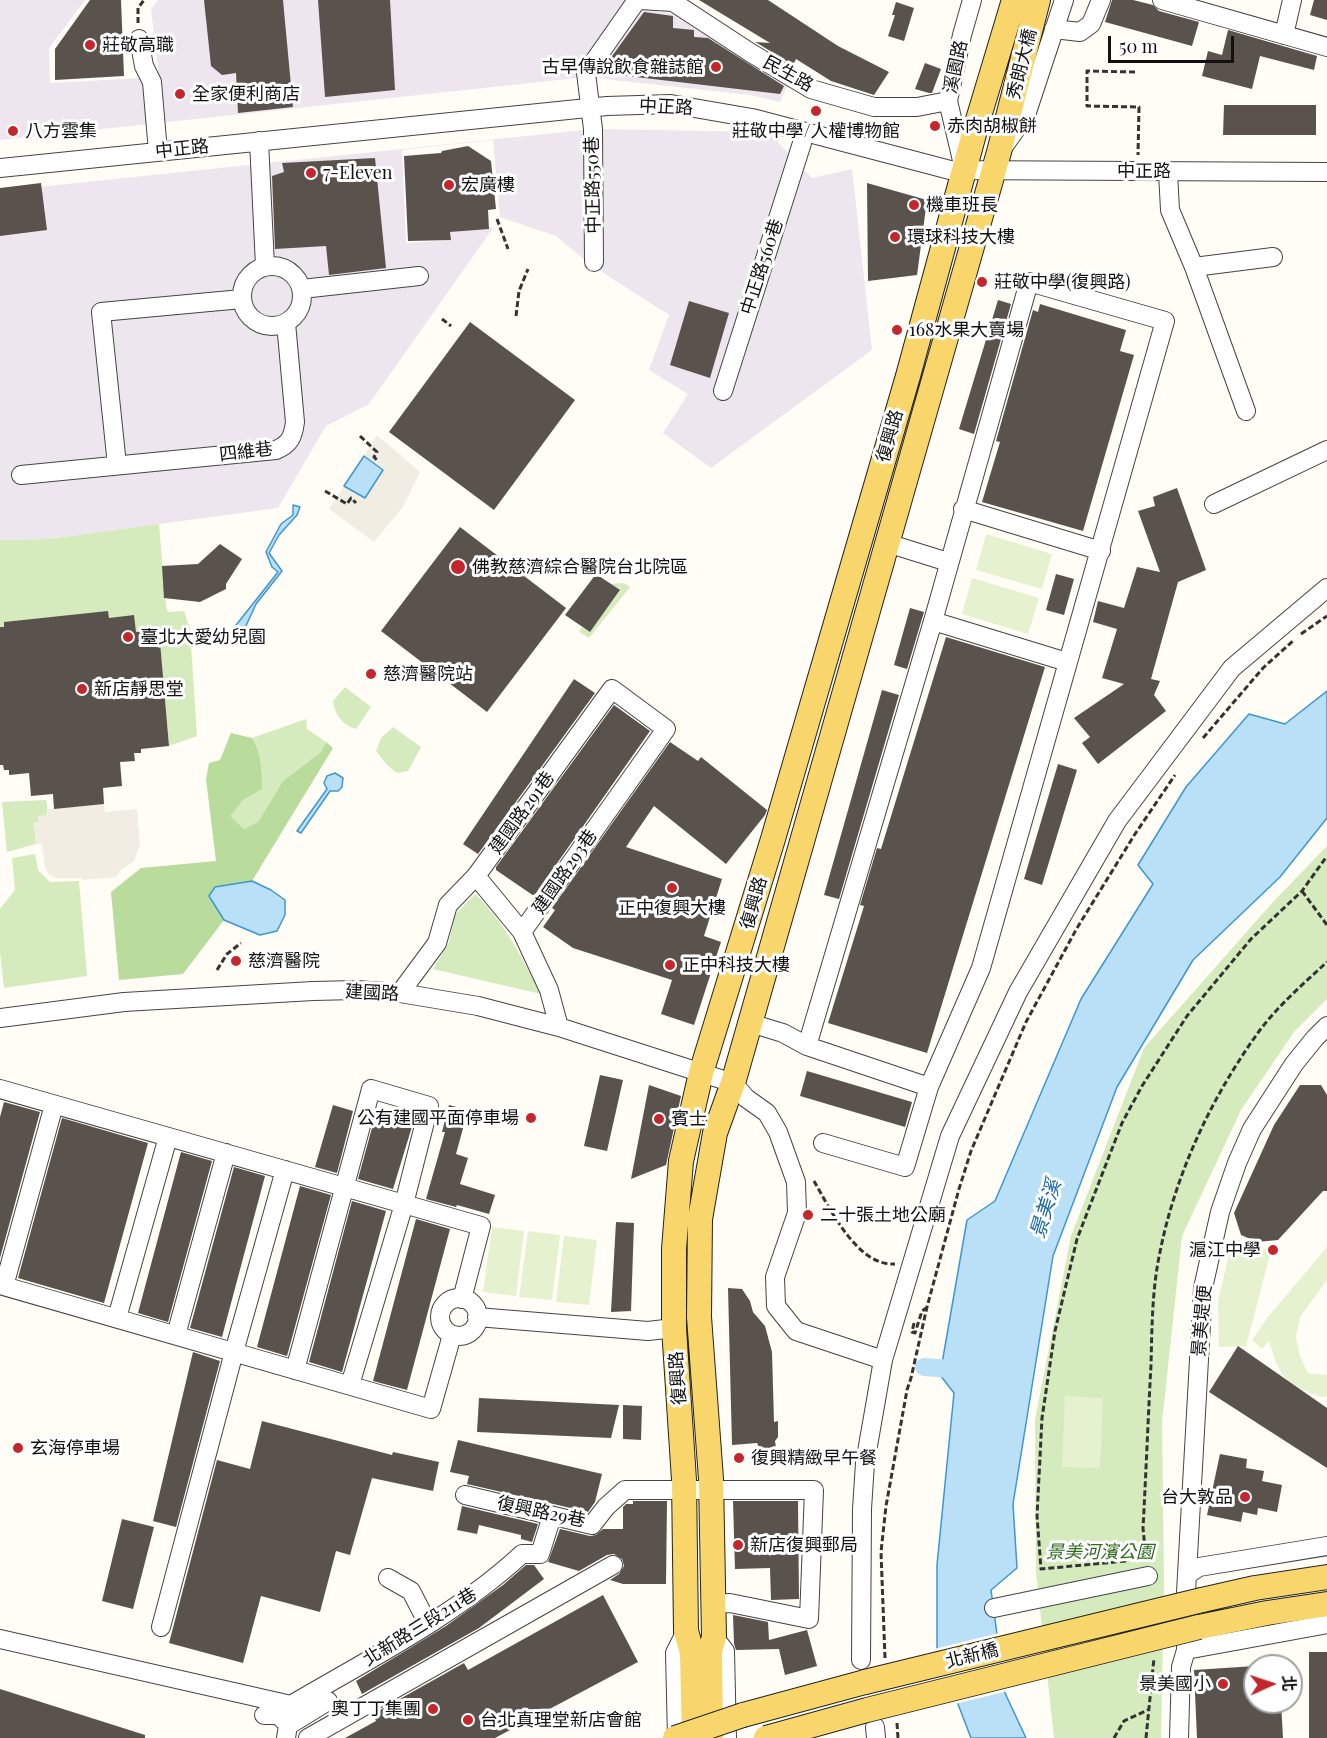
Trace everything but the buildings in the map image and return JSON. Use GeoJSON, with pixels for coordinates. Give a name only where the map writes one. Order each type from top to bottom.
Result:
{"type":"FeatureCollection","features":[{"type":"Feature","properties":{"kind":"main road","name":"秀朗大橋"},"geometry":{"type":"LineString","coordinates":[[977,123],[1014,0]]}},
{"type":"Feature","properties":{"kind":"main road","name":"秀朗大橋"},"geometry":{"type":"LineString","coordinates":[[1006,129],[1038,0]]}},
{"type":"Feature","properties":{"kind":"main road","name":"復興路"},"geometry":{"type":"LineString","coordinates":[[694,1738],[692,1653],[686,1631],[684,1490],[674,1328],[674,1249],[681,1161],[701,1073],[728,991],[908,376],[977,123]]}},
{"type":"Feature","properties":{"kind":"main road","name":"復興路"},"geometry":{"type":"LineString","coordinates":[[711,1738],[710,1651],[714,1637],[712,1490],[699,1317],[700,1219],[715,1133],[733,1083],[1006,129]]}},
{"type":"Feature","properties":{"kind":"main road","name":"北新橋"},"geometry":{"type":"LineString","coordinates":[[676,1738],[743,1715],[1191,1589],[1255,1588],[1327,1577]]}},
{"type":"Feature","properties":{"kind":"main road","name":"北新橋"},"geometry":{"type":"LineString","coordinates":[[766,1738],[867,1710],[1191,1639],[1267,1613],[1327,1604]]}},
{"type":"Feature","properties":{"kind":"street","name":"民生路"},"geometry":{"type":"LineString","coordinates":[[639,0],[673,2],[811,89],[874,107],[916,107],[948,101]]}},
{"type":"Feature","properties":{"kind":"street","name":"中正路550巷"},"geometry":{"type":"LineString","coordinates":[[594,262],[593,129],[586,73],[639,0]]}},
{"type":"Feature","properties":{"kind":"street","name":"溪園路"},"geometry":{"type":"LineString","coordinates":[[964,170],[948,101],[972,0]]}},
{"type":"Feature","properties":{"kind":"street"},"geometry":{"type":"LineString","coordinates":[[1006,129],[1052,0]]}},
{"type":"Feature","properties":{"kind":"street"},"geometry":{"type":"LineString","coordinates":[[997,161],[1026,116],[1064,0]]}},
{"type":"Feature","properties":{"kind":"street"},"geometry":{"type":"LineString","coordinates":[[1054,29],[1080,32],[1091,24],[1101,0]]}},
{"type":"Feature","properties":{"kind":"street"},"geometry":{"type":"LineString","coordinates":[[1162,0],[1327,47]]}},
{"type":"Feature","properties":{"kind":"street"},"geometry":{"type":"LineString","coordinates":[[1284,35],[1292,0]]}},
{"type":"Feature","properties":{"kind":"street"},"geometry":{"type":"LineString","coordinates":[[139,39],[144,66],[152,82],[158,152]]}},
{"type":"Feature","properties":{"kind":"street","name":"中正路"},"geometry":{"type":"LineString","coordinates":[[0,168],[590,107],[671,104],[752,118],[950,170],[964,170],[997,161],[1138,171],[1327,172]]}},
{"type":"Feature","properties":{"kind":"street"},"geometry":{"type":"LineString","coordinates":[[259,141],[265,266]]}},
{"type":"Feature","properties":{"kind":"street","name":"中正路560巷"},"geometry":{"type":"LineString","coordinates":[[723,391],[802,143]]}},
{"type":"Feature","properties":{"kind":"street"},"geometry":{"type":"LineString","coordinates":[[1168,172],[1170,210],[1194,267],[1246,411]]}},
{"type":"Feature","properties":{"kind":"street"},"geometry":{"type":"LineString","coordinates":[[1194,267],[1273,257]]}},
{"type":"Feature","properties":{"kind":"street"},"geometry":{"type":"LineString","coordinates":[[274,265],[292,273],[302,289],[300,309],[286,323],[267,326],[258,323],[244,309],[242,299],[245,282],[257,270],[265,266],[274,265]]}},
{"type":"Feature","properties":{"kind":"street"},"geometry":{"type":"LineString","coordinates":[[302,289],[419,276]]}},
{"type":"Feature","properties":{"kind":"street"},"geometry":{"type":"LineString","coordinates":[[807,1046],[933,621],[1029,282],[1165,321],[981,968],[929,1087],[904,1167],[823,1143]]}},
{"type":"Feature","properties":{"kind":"street"},"geometry":{"type":"LineString","coordinates":[[117,465],[101,312],[242,299]]}},
{"type":"Feature","properties":{"kind":"street","name":"四維巷"},"geometry":{"type":"LineString","coordinates":[[21,475],[276,450],[285,446],[293,436],[295,422],[286,323]]}},
{"type":"Feature","properties":{"kind":"street"},"geometry":{"type":"LineString","coordinates":[[1214,504],[1327,450]]}},
{"type":"Feature","properties":{"kind":"street"},"geometry":{"type":"LineString","coordinates":[[963,509],[1101,551]]}},
{"type":"Feature","properties":{"kind":"street"},"geometry":{"type":"LineString","coordinates":[[887,543],[948,562]]}},
{"type":"Feature","properties":{"kind":"street"},"geometry":{"type":"LineString","coordinates":[[861,1660],[862,1509],[865,1463],[883,1360],[950,1136],[1018,992],[1117,821],[1232,668],[1327,588]]}},
{"type":"Feature","properties":{"kind":"street"},"geometry":{"type":"LineString","coordinates":[[933,621],[1067,662]]}},
{"type":"Feature","properties":{"kind":"street","name":"建國路291巷"},"geometry":{"type":"LineString","coordinates":[[400,993],[437,943],[447,904],[476,876],[612,689],[666,729]]}},
{"type":"Feature","properties":{"kind":"street","name":"建國路293巷"},"geometry":{"type":"LineString","coordinates":[[559,1027],[549,990],[522,932],[666,729]]}},
{"type":"Feature","properties":{"kind":"street"},"geometry":{"type":"LineString","coordinates":[[476,876],[522,932]]}},
{"type":"Feature","properties":{"kind":"street","name":"建國路"},"geometry":{"type":"LineString","coordinates":[[0,1018],[148,1001],[325,990],[400,993],[478,1006],[559,1027],[733,1083]]}},
{"type":"Feature","properties":{"kind":"street"},"geometry":{"type":"LineString","coordinates":[[750,1023],[783,1033],[807,1046],[929,1087]]}},
{"type":"Feature","properties":{"kind":"street","name":"景美堤便"},"geometry":{"type":"LineString","coordinates":[[1191,1589],[1203,1288],[1220,1212],[1252,1129],[1294,1064],[1327,1026]]}},
{"type":"Feature","properties":{"kind":"street"},"geometry":{"type":"LineString","coordinates":[[733,1083],[746,1098],[767,1113],[773,1122],[796,1182],[797,1213],[775,1277],[776,1306],[796,1331],[883,1360]]}},
{"type":"Feature","properties":{"kind":"street"},"geometry":{"type":"LineString","coordinates":[[0,1089],[481,1226],[462,1299]]}},
{"type":"Feature","properties":{"kind":"street"},"geometry":{"type":"LineString","coordinates":[[295,1370],[371,1089],[429,1106],[404,1204],[350,1385]]}},
{"type":"Feature","properties":{"kind":"street"},"geometry":{"type":"LineString","coordinates":[[54,1105],[2,1285],[431,1409],[452,1335]]}},
{"type":"Feature","properties":{"kind":"street"},"geometry":{"type":"LineString","coordinates":[[117,1318],[168,1137]]}},
{"type":"Feature","properties":{"kind":"street"},"geometry":{"type":"LineString","coordinates":[[176,1335],[226,1153]]}},
{"type":"Feature","properties":{"kind":"street"},"geometry":{"type":"LineString","coordinates":[[161,1627],[285,1170]]}},
{"type":"Feature","properties":{"kind":"street"},"geometry":{"type":"LineString","coordinates":[[462,1299],[473,1305],[477,1317],[469,1333],[458,1336],[447,1332],[440,1321],[441,1309],[450,1300],[462,1299]]}},
{"type":"Feature","properties":{"kind":"street"},"geometry":{"type":"LineString","coordinates":[[477,1317],[648,1332],[674,1328]]}},
{"type":"Feature","properties":{"kind":"street","name":"復興路29巷"},"geometry":{"type":"LineString","coordinates":[[465,1495],[592,1525],[606,1507],[625,1490],[814,1490],[809,1619],[730,1603],[713,1604]]}},
{"type":"Feature","properties":{"kind":"street","name":"北新路三段211巷"},"geometry":{"type":"LineString","coordinates":[[291,1705],[428,1624],[497,1577],[522,1554],[540,1554],[552,1516]]}},
{"type":"Feature","properties":{"kind":"street"},"geometry":{"type":"LineString","coordinates":[[1191,1589],[1199,1567],[1327,1546]]}},
{"type":"Feature","properties":{"kind":"street"},"geometry":{"type":"LineString","coordinates":[[308,1738],[613,1565]]}},
{"type":"Feature","properties":{"kind":"street"},"geometry":{"type":"LineString","coordinates":[[994,1608],[1148,1576]]}},
{"type":"Feature","properties":{"kind":"street"},"geometry":{"type":"LineString","coordinates":[[388,1578],[411,1591],[428,1624]]}},
{"type":"Feature","properties":{"kind":"street"},"geometry":{"type":"LineString","coordinates":[[1179,1738],[1181,1667],[1191,1639],[1327,1624]]}},
{"type":"Feature","properties":{"kind":"street"},"geometry":{"type":"LineString","coordinates":[[676,1738],[675,1653],[686,1631]]}},
{"type":"Feature","properties":{"kind":"street"},"geometry":{"type":"LineString","coordinates":[[714,1637],[725,1651],[727,1738]]}},
{"type":"Feature","properties":{"kind":"street"},"geometry":{"type":"LineString","coordinates":[[3,1649],[291,1705],[287,1731]]}},
{"type":"Feature","properties":{"kind":"street"},"geometry":{"type":"LineString","coordinates":[[287,1731],[328,1701]]}},
{"type":"Feature","properties":{"kind":"street"},"geometry":{"type":"LineString","coordinates":[[264,1715],[278,1715],[287,1731]]}},
{"type":"Feature","properties":{"kind":"path"},"geometry":{"type":"LineString","coordinates":[[139,39],[138,8],[144,0]]}},
{"type":"Feature","properties":{"kind":"path"},"geometry":{"type":"LineString","coordinates":[[1135,72],[1087,71],[1087,106],[1139,106],[1138,171]]}},
{"type":"Feature","properties":{"kind":"path"},"geometry":{"type":"LineString","coordinates":[[497,219],[508,249]]}},
{"type":"Feature","properties":{"kind":"path"},"geometry":{"type":"LineString","coordinates":[[516,316],[519,291],[528,269]]}},
{"type":"Feature","properties":{"kind":"path"},"geometry":{"type":"LineString","coordinates":[[442,319],[451,326]]}},
{"type":"Feature","properties":{"kind":"path"},"geometry":{"type":"LineString","coordinates":[[360,436],[377,453],[374,457],[378,460]]}},
{"type":"Feature","properties":{"kind":"path"},"geometry":{"type":"LineString","coordinates":[[325,491],[347,504],[351,498],[356,503]]}},
{"type":"Feature","properties":{"kind":"path"},"geometry":{"type":"LineString","coordinates":[[1198,744],[1263,668],[1327,616]]}},
{"type":"Feature","properties":{"kind":"path"},"geometry":{"type":"LineString","coordinates":[[885,1664],[881,1552],[896,1443],[927,1307],[971,1151],[1026,1022],[1077,928],[1135,834],[1179,770]]}},
{"type":"Feature","properties":{"kind":"path"},"geometry":{"type":"LineString","coordinates":[[1134,1561],[1041,1569],[1037,1516],[1042,1418],[1055,1331],[1077,1239],[1122,1124],[1142,1086],[1186,1016],[1251,939],[1302,891],[1327,856]]}},
{"type":"Feature","properties":{"kind":"path"},"geometry":{"type":"LineString","coordinates":[[1302,891],[1327,925]]}},
{"type":"Feature","properties":{"kind":"path"},"geometry":{"type":"LineString","coordinates":[[217,969],[227,954],[241,944]]}},
{"type":"Feature","properties":{"kind":"path"},"geometry":{"type":"LineString","coordinates":[[850,1238],[868,1256],[886,1265]]}},
{"type":"Feature","properties":{"kind":"path"},"geometry":{"type":"LineString","coordinates":[[912,1332],[915,1333],[922,1311],[927,1307]]}},
{"type":"Feature","properties":{"kind":"path"},"geometry":{"type":"LineString","coordinates":[[1153,1668],[1160,1669]]}},
{"type":"Feature","properties":{"kind":"path"},"geometry":{"type":"LineString","coordinates":[[1114,1738],[1124,1721],[1148,1710],[1146,1738]]}},
{"type":"Feature","properties":{"kind":"path"},"geometry":{"type":"LineString","coordinates":[[897,1721],[898,1738]]}},
{"type":"Feature","properties":{"kind":"shaded area"},"geometry":{"type":"Polygon","coordinates":[[[0,0],[85,0],[49,48],[50,83],[159,77],[151,9],[158,0],[624,0],[648,10],[682,15],[789,82],[780,102],[750,95],[586,77],[0,140],[0,0]]]}},
{"type":"Feature","properties":{"kind":"shaded area"},"geometry":{"type":"Polygon","coordinates":[[[593,129],[768,132],[812,178],[852,169],[872,350],[711,468],[663,433],[688,394],[649,370],[669,315],[591,265],[556,236],[500,217],[493,140],[402,150],[406,243],[450,240],[450,232],[493,228],[369,404],[326,426],[278,508],[49,539],[0,540],[0,191],[593,129]]]}},
{"type":"Feature","properties":{"kind":"shaded area"},"geometry":{"type":"Polygon","coordinates":[[[377,435],[420,472],[403,507],[374,542],[329,509],[344,486],[365,498],[383,470],[364,456],[377,435]]]}},
{"type":"Feature","properties":{"kind":"shaded area"},"geometry":{"type":"Polygon","coordinates":[[[104,804],[105,812],[137,809],[140,844],[134,861],[120,871],[116,877],[83,880],[81,878],[56,878],[49,875],[45,868],[42,844],[36,844],[34,823],[39,822],[38,816],[47,815],[48,809],[104,804]]]}},
{"type":"Feature","properties":{"kind":"green space"},"geometry":{"type":"Polygon","coordinates":[[[159,524],[166,606],[168,612],[184,611],[190,629],[197,736],[169,746],[159,630],[136,632],[109,618],[108,612],[4,622],[4,627],[0,627],[0,540],[49,539],[159,524]]]}},
{"type":"Feature","properties":{"kind":"green space"},"geometry":{"type":"Polygon","coordinates":[[[986,534],[1052,554],[1042,589],[976,570],[986,534]]]}},
{"type":"Feature","properties":{"kind":"green space"},"geometry":{"type":"Polygon","coordinates":[[[972,578],[1039,598],[1028,634],[962,614],[972,578]]]}},
{"type":"Feature","properties":{"kind":"green space"},"geometry":{"type":"Polygon","coordinates":[[[624,583],[630,587],[589,638],[579,632],[582,627],[590,632],[620,591],[611,584],[624,583]]]}},
{"type":"Feature","properties":{"kind":"green space"},"geometry":{"type":"Polygon","coordinates":[[[345,687],[371,707],[356,729],[343,722],[334,706],[333,701],[345,687]]]}},
{"type":"Feature","properties":{"kind":"green space"},"geometry":{"type":"Polygon","coordinates":[[[306,719],[307,729],[326,742],[321,752],[283,781],[258,822],[244,829],[229,816],[242,801],[262,789],[260,756],[252,738],[306,719]]]}},
{"type":"Feature","properties":{"kind":"green space"},"geometry":{"type":"Polygon","coordinates":[[[393,727],[421,747],[408,771],[397,773],[376,751],[381,738],[393,727]]]}},
{"type":"Feature","properties":{"kind":"green space"},"geometry":{"type":"Polygon","coordinates":[[[231,733],[252,738],[261,763],[262,789],[242,801],[230,816],[244,829],[258,822],[283,781],[321,752],[326,742],[333,748],[252,881],[215,887],[210,896],[224,920],[183,974],[119,980],[111,892],[141,868],[216,861],[206,779],[209,763],[220,760],[231,733]]]}},
{"type":"Feature","properties":{"kind":"green space"},"geometry":{"type":"Polygon","coordinates":[[[46,800],[45,818],[34,823],[36,844],[7,852],[2,802],[46,800]]]}},
{"type":"Feature","properties":{"kind":"green space","name":"景美河濱公園"},"geometry":{"type":"Polygon","coordinates":[[[1327,846],[1327,999],[1294,1032],[1241,1110],[1182,1236],[1162,1423],[1164,1580],[1161,1738],[1054,1738],[1036,1572],[1035,1420],[1071,1236],[1144,1048],[1273,902],[1327,846]]]}},
{"type":"Feature","properties":{"kind":"green space"},"geometry":{"type":"Polygon","coordinates":[[[35,854],[38,870],[50,882],[79,881],[87,976],[4,988],[0,952],[0,909],[15,890],[12,858],[35,854]]]}},
{"type":"Feature","properties":{"kind":"green space"},"geometry":{"type":"Polygon","coordinates":[[[475,894],[504,929],[541,994],[433,969],[449,942],[455,915],[475,894]]]}},
{"type":"Feature","properties":{"kind":"green space"},"geometry":{"type":"Polygon","coordinates":[[[492,1227],[524,1231],[516,1296],[483,1292],[492,1227]]]}},
{"type":"Feature","properties":{"kind":"green space"},"geometry":{"type":"Polygon","coordinates":[[[528,1231],[560,1235],[552,1300],[519,1297],[528,1231]]]}},
{"type":"Feature","properties":{"kind":"green space"},"geometry":{"type":"Polygon","coordinates":[[[564,1236],[597,1240],[589,1305],[556,1302],[564,1236]]]}},
{"type":"Feature","properties":{"kind":"green space"},"geometry":{"type":"Polygon","coordinates":[[[1233,1238],[1271,1251],[1246,1346],[1219,1347],[1218,1301],[1233,1238]]]}},
{"type":"Feature","properties":{"kind":"green space"},"geometry":{"type":"Polygon","coordinates":[[[1327,1247],[1327,1280],[1300,1317],[1296,1337],[1300,1356],[1308,1373],[1327,1375],[1327,1397],[1313,1394],[1292,1383],[1281,1372],[1269,1341],[1262,1349],[1252,1340],[1268,1317],[1327,1247]]]}},
{"type":"Feature","properties":{"kind":"green space"},"geometry":{"type":"Polygon","coordinates":[[[1065,1396],[1103,1398],[1100,1468],[1062,1467],[1065,1396]]]}},
{"type":"Feature","properties":{"kind":"water"},"geometry":{"type":"Polygon","coordinates":[[[364,456],[383,470],[365,498],[344,486],[364,456]]]}},
{"type":"Feature","properties":{"kind":"water"},"geometry":{"type":"Polygon","coordinates":[[[293,505],[300,507],[297,515],[279,535],[269,553],[282,571],[256,604],[245,628],[237,638],[233,629],[278,572],[272,567],[266,552],[281,524],[293,515],[293,505]]]}},
{"type":"Feature","properties":{"kind":"water","name":"景美溪"},"geometry":{"type":"Polygon","coordinates":[[[1327,691],[1327,818],[1280,877],[1193,960],[1117,1087],[1053,1256],[1013,1504],[1017,1568],[991,1590],[1005,1693],[1026,1738],[971,1738],[937,1649],[937,1565],[954,1393],[940,1375],[967,1220],[995,1201],[1081,999],[1153,884],[1138,865],[1186,787],[1249,714],[1285,724],[1327,691]]]}},
{"type":"Feature","properties":{"kind":"water"},"geometry":{"type":"Polygon","coordinates":[[[335,773],[343,778],[342,787],[338,791],[330,791],[301,833],[297,831],[327,789],[324,783],[327,776],[335,773]]]}},
{"type":"Feature","properties":{"kind":"water"},"geometry":{"type":"Polygon","coordinates":[[[252,881],[285,900],[285,915],[277,931],[260,935],[224,920],[209,896],[215,887],[252,881]]]}},
{"type":"Feature","properties":{"kind":"pier"},"geometry":{"type":"Polygon","coordinates":[[[999,1633],[1008,1691],[955,1704],[934,1649],[999,1633]]]}},
{"type":"Feature","properties":{"kind":"waterway"},"geometry":{"type":"LineString","coordinates":[[924,1367],[964,1370]]}},
{"type":"Feature","properties":{"kind":"place","name":"莊敬高職"},"geometry":{"type":"Point","coordinates":[90,45]}},
{"type":"Feature","properties":{"kind":"place","name":"古早傳說飲食雜誌館"},"geometry":{"type":"Point","coordinates":[716,67]}},
{"type":"Feature","properties":{"kind":"place","name":"全家便利商店"},"geometry":{"type":"Point","coordinates":[180,94]}},
{"type":"Feature","properties":{"kind":"place","name":"莊敬中學/人權博物館"},"geometry":{"type":"Point","coordinates":[816,111]}},
{"type":"Feature","properties":{"kind":"place","name":"赤肉胡椒餅"},"geometry":{"type":"Point","coordinates":[935,126]}},
{"type":"Feature","properties":{"kind":"place","name":"八方雲集"},"geometry":{"type":"Point","coordinates":[13,131]}},
{"type":"Feature","properties":{"kind":"place","name":"7-Eleven"},"geometry":{"type":"Point","coordinates":[311,173]}},
{"type":"Feature","properties":{"kind":"place","name":"宏廣樓"},"geometry":{"type":"Point","coordinates":[449,185]}},
{"type":"Feature","properties":{"kind":"place","name":"機車班長"},"geometry":{"type":"Point","coordinates":[914,205]}},
{"type":"Feature","properties":{"kind":"place","name":"環球科技大樓"},"geometry":{"type":"Point","coordinates":[895,237]}},
{"type":"Feature","properties":{"kind":"place","name":"莊敬中學(復興路)"},"geometry":{"type":"Point","coordinates":[982,282]}},
{"type":"Feature","properties":{"kind":"place","name":"168水果大賣場"},"geometry":{"type":"Point","coordinates":[897,330]}},
{"type":"Feature","properties":{"kind":"place","name":"佛教慈濟綜合醫院台北院區"},"geometry":{"type":"Point","coordinates":[458,567]}},
{"type":"Feature","properties":{"kind":"place","name":"臺北大愛幼兒園"},"geometry":{"type":"Point","coordinates":[128,637]}},
{"type":"Feature","properties":{"kind":"place","name":"慈濟醫院站"},"geometry":{"type":"Point","coordinates":[371,674]}},
{"type":"Feature","properties":{"kind":"place","name":"新店靜思堂"},"geometry":{"type":"Point","coordinates":[82,689]}},
{"type":"Feature","properties":{"kind":"place","name":"正中復興大樓"},"geometry":{"type":"Point","coordinates":[672,888]}},
{"type":"Feature","properties":{"kind":"place","name":"慈濟醫院"},"geometry":{"type":"Point","coordinates":[236,961]}},
{"type":"Feature","properties":{"kind":"place","name":"正中科技大樓"},"geometry":{"type":"Point","coordinates":[670,965]}},
{"type":"Feature","properties":{"kind":"place","name":"公有建國平面停車場"},"geometry":{"type":"Point","coordinates":[531,1118]}},
{"type":"Feature","properties":{"kind":"place","name":"賓士"},"geometry":{"type":"Point","coordinates":[659,1119]}},
{"type":"Feature","properties":{"kind":"place","name":"二十張土地公廟"},"geometry":{"type":"Point","coordinates":[808,1215]}},
{"type":"Feature","properties":{"kind":"place","name":"滬江中學"},"geometry":{"type":"Point","coordinates":[1273,1250]}},
{"type":"Feature","properties":{"kind":"place","name":"玄海停車場"},"geometry":{"type":"Point","coordinates":[18,1448]}},
{"type":"Feature","properties":{"kind":"place","name":"復興精緻早午餐"},"geometry":{"type":"Point","coordinates":[739,1458]}},
{"type":"Feature","properties":{"kind":"place","name":"台大敦品"},"geometry":{"type":"Point","coordinates":[1245,1497]}},
{"type":"Feature","properties":{"kind":"place","name":"新店復興郵局"},"geometry":{"type":"Point","coordinates":[738,1545]}},
{"type":"Feature","properties":{"kind":"place","name":"景美國小"},"geometry":{"type":"Point","coordinates":[1223,1684]}},
{"type":"Feature","properties":{"kind":"place","name":"奧丁丁集團"},"geometry":{"type":"Point","coordinates":[433,1709]}},
{"type":"Feature","properties":{"kind":"place","name":"台北真理堂新店會館"},"geometry":{"type":"Point","coordinates":[468,1720]}}]}
